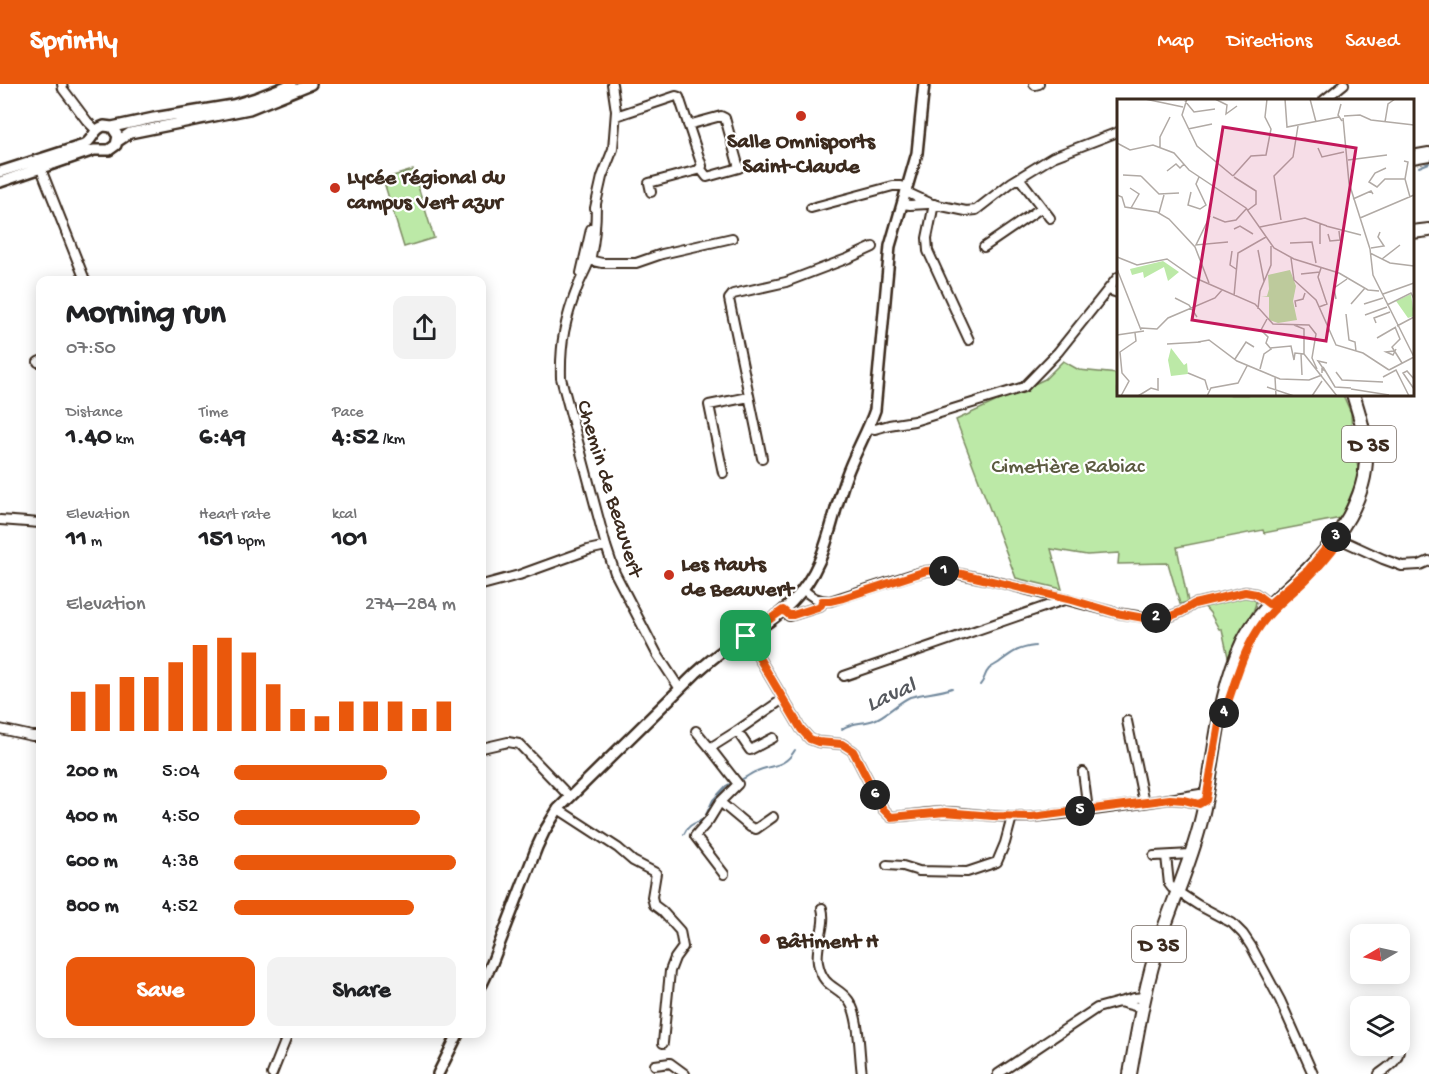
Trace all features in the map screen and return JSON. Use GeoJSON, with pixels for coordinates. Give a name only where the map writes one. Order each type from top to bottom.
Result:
{"type":"FeatureCollection","features":[{"type":"Feature","properties":{"kind":"main road"},"geometry":{"type":"LineString","coordinates":[[1414,158],[1429,154]]}},
{"type":"Feature","properties":{"kind":"main road"},"geometry":{"type":"LineString","coordinates":[[1414,232],[1429,230]]}},
{"type":"Feature","properties":{"kind":"main road","name":"D 35"},"geometry":{"type":"LineString","coordinates":[[1338,538],[1357,498],[1365,465],[1364,436],[1354,396]]}},
{"type":"Feature","properties":{"kind":"main road","name":"D 35"},"geometry":{"type":"LineString","coordinates":[[1130,1074],[1143,1003],[1161,936],[1191,854],[1206,800],[1221,707],[1243,641],[1272,606],[1338,538],[1358,510],[1365,493],[1371,463],[1360,396]]}},
{"type":"Feature","properties":{"kind":"street"},"geometry":{"type":"LineString","coordinates":[[62,84],[63,89],[95,134],[94,142],[100,149]]}},
{"type":"Feature","properties":{"kind":"street"},"geometry":{"type":"LineString","coordinates":[[0,172],[84,145],[104,126],[112,128],[170,115],[233,105],[292,84]]}},
{"type":"Feature","properties":{"kind":"street"},"geometry":{"type":"LineString","coordinates":[[0,182],[88,152],[100,149],[109,150],[130,134],[249,109],[311,84]]}},
{"type":"Feature","properties":{"kind":"street","name":"Chemin de Beauvert"},"geometry":{"type":"LineString","coordinates":[[578,286],[602,177],[614,149],[616,116],[612,84]]}},
{"type":"Feature","properties":{"kind":"street"},"geometry":{"type":"LineString","coordinates":[[486,976],[537,847],[558,809],[714,657],[783,610],[803,589],[817,568],[846,478],[870,424],[876,398],[890,246],[917,153],[924,84]]}},
{"type":"Feature","properties":{"kind":"street"},"geometry":{"type":"LineString","coordinates":[[1034,84],[1039,84]]}},
{"type":"Feature","properties":{"kind":"street"},"geometry":{"type":"LineString","coordinates":[[1325,99],[1344,84]]}},
{"type":"Feature","properties":{"kind":"street"},"geometry":{"type":"LineString","coordinates":[[616,116],[676,96],[679,97],[688,124],[702,166],[700,168],[707,177],[739,168],[725,118],[721,116],[688,124]]}},
{"type":"Feature","properties":{"kind":"street"},"geometry":{"type":"LineString","coordinates":[[112,128],[116,131],[118,141]]}},
{"type":"Feature","properties":{"kind":"street"},"geometry":{"type":"LineString","coordinates":[[902,204],[933,204],[966,211],[976,210],[1012,182],[1053,157],[1117,133]]}},
{"type":"Feature","properties":{"kind":"street"},"geometry":{"type":"LineString","coordinates":[[651,192],[649,183],[700,168]]}},
{"type":"Feature","properties":{"kind":"street"},"geometry":{"type":"LineString","coordinates":[[41,169],[83,276]]}},
{"type":"Feature","properties":{"kind":"street"},"geometry":{"type":"LineString","coordinates":[[1020,179],[1050,218]]}},
{"type":"Feature","properties":{"kind":"street"},"geometry":{"type":"LineString","coordinates":[[811,208],[893,186],[901,186],[933,204]]}},
{"type":"Feature","properties":{"kind":"street","name":"Chemin de Beauvert"},"geometry":{"type":"LineString","coordinates":[[596,204],[596,229],[589,260],[562,336],[561,378],[615,573],[657,654],[680,689]]}},
{"type":"Feature","properties":{"kind":"street"},"geometry":{"type":"LineString","coordinates":[[933,204],[927,238],[928,251],[969,340]]}},
{"type":"Feature","properties":{"kind":"street"},"geometry":{"type":"LineString","coordinates":[[984,247],[1041,208]]}},
{"type":"Feature","properties":{"kind":"street"},"geometry":{"type":"LineString","coordinates":[[589,260],[602,263],[636,263],[662,254],[732,238]]}},
{"type":"Feature","properties":{"kind":"street"},"geometry":{"type":"LineString","coordinates":[[762,458],[730,296],[786,282],[849,258],[873,246]]}},
{"type":"Feature","properties":{"kind":"street"},"geometry":{"type":"LineString","coordinates":[[870,424],[876,429],[914,421],[1024,387],[1058,352],[1117,279]]}},
{"type":"Feature","properties":{"kind":"street"},"geometry":{"type":"LineString","coordinates":[[1108,290],[1117,292]]}},
{"type":"Feature","properties":{"kind":"street"},"geometry":{"type":"LineString","coordinates":[[723,473],[709,405],[749,397]]}},
{"type":"Feature","properties":{"kind":"street"},"geometry":{"type":"LineString","coordinates":[[0,520],[36,523]]}},
{"type":"Feature","properties":{"kind":"street"},"geometry":{"type":"LineString","coordinates":[[1338,538],[1402,566],[1420,565],[1429,561]]}},
{"type":"Feature","properties":{"kind":"street"},"geometry":{"type":"LineString","coordinates":[[486,584],[606,546]]}},
{"type":"Feature","properties":{"kind":"street"},"geometry":{"type":"LineString","coordinates":[[803,589],[813,597],[822,601],[830,601],[926,571],[940,570],[990,580],[1116,613],[1155,618],[1171,616],[1194,604],[1245,592],[1256,594],[1272,606]]}},
{"type":"Feature","properties":{"kind":"street"},"geometry":{"type":"LineString","coordinates":[[844,676],[1066,599]]}},
{"type":"Feature","properties":{"kind":"street"},"geometry":{"type":"LineString","coordinates":[[783,610],[793,615],[818,607],[822,601]]}},
{"type":"Feature","properties":{"kind":"street"},"geometry":{"type":"LineString","coordinates":[[746,636],[801,729],[810,739],[842,744],[853,751],[883,809],[891,817],[945,812],[1032,817],[1170,799],[1199,804],[1206,800]]}},
{"type":"Feature","properties":{"kind":"street"},"geometry":{"type":"LineString","coordinates":[[710,748],[783,699]]}},
{"type":"Feature","properties":{"kind":"street"},"geometry":{"type":"LineString","coordinates":[[1127,721],[1144,803]]}},
{"type":"Feature","properties":{"kind":"street"},"geometry":{"type":"LineString","coordinates":[[0,729],[36,736]]}},
{"type":"Feature","properties":{"kind":"street"},"geometry":{"type":"LineString","coordinates":[[696,730],[738,784],[720,802],[709,820],[695,836],[724,874]]}},
{"type":"Feature","properties":{"kind":"street"},"geometry":{"type":"LineString","coordinates":[[737,731],[750,750],[773,738]]}},
{"type":"Feature","properties":{"kind":"street"},"geometry":{"type":"LineString","coordinates":[[486,747],[508,742],[519,744],[570,798]]}},
{"type":"Feature","properties":{"kind":"street"},"geometry":{"type":"LineString","coordinates":[[1083,772],[1088,810]]}},
{"type":"Feature","properties":{"kind":"street"},"geometry":{"type":"LineString","coordinates":[[720,802],[750,828],[756,829],[773,817]]}},
{"type":"Feature","properties":{"kind":"street"},"geometry":{"type":"LineString","coordinates":[[558,809],[618,848],[633,861],[656,873],[652,897],[654,905],[680,931],[683,948],[675,958],[670,971],[663,1043]]}},
{"type":"Feature","properties":{"kind":"street"},"geometry":{"type":"LineString","coordinates":[[887,865],[903,866],[919,871],[968,872],[997,862],[1012,817]]}},
{"type":"Feature","properties":{"kind":"street"},"geometry":{"type":"LineString","coordinates":[[1154,856],[1191,854]]}},
{"type":"Feature","properties":{"kind":"street"},"geometry":{"type":"LineString","coordinates":[[1166,856],[1169,884],[1172,888],[1232,923],[1243,934],[1280,1000],[1313,1074]]}},
{"type":"Feature","properties":{"kind":"street"},"geometry":{"type":"LineString","coordinates":[[822,908],[824,914],[818,946],[818,962],[822,976],[829,985],[849,1001],[855,1013],[862,1074]]}},
{"type":"Feature","properties":{"kind":"street"},"geometry":{"type":"LineString","coordinates":[[998,1074],[1086,1014],[1104,1005],[1118,1002],[1143,1003]]}},
{"type":"Feature","properties":{"kind":"street"},"geometry":{"type":"LineString","coordinates":[[272,1074],[286,1038]]}},
{"type":"Feature","properties":{"kind":"street"},"geometry":{"type":"LineString","coordinates":[[438,1074],[456,1038]]}},
{"type":"Feature","properties":{"kind":"street"},"geometry":{"type":"LineString","coordinates":[[1379,1074],[1398,1056]]}},
{"type":"Feature","properties":{"kind":"street"},"geometry":{"type":"LineString","coordinates":[[655,1065],[670,1063],[685,1074]]}},
{"type":"Feature","properties":{"kind":"green space"},"geometry":{"type":"Polygon","coordinates":[[[413,170],[434,238],[404,247],[383,179],[413,170]]]}},
{"type":"Feature","properties":{"kind":"green space","name":"Cimetière Rabiac"},"geometry":{"type":"Polygon","coordinates":[[[1063,361],[1079,370],[1117,374],[1117,396],[1343,396],[1351,413],[1353,451],[1360,473],[1341,518],[1177,547],[1188,602],[1180,604],[1168,563],[1118,564],[1119,553],[1087,555],[1051,549],[1062,589],[1016,578],[956,420],[1045,379],[1063,361]]]}},
{"type":"Feature","properties":{"kind":"green space"},"geometry":{"type":"Polygon","coordinates":[[[1243,595],[1256,601],[1256,605],[1242,629],[1231,657],[1228,657],[1222,629],[1219,629],[1203,605],[1243,595]]]}},
{"type":"Feature","properties":{"kind":"waterway"},"geometry":{"type":"LineString","coordinates":[[1419,167],[1429,163]]}},
{"type":"Feature","properties":{"kind":"waterway","name":"Laval"},"geometry":{"type":"LineString","coordinates":[[980,685],[990,668],[1017,650],[1035,646]]}},
{"type":"Feature","properties":{"kind":"waterway","name":"Laval"},"geometry":{"type":"LineString","coordinates":[[842,729],[879,718],[910,697],[952,688]]}},
{"type":"Feature","properties":{"kind":"waterway","name":"Laval"},"geometry":{"type":"LineString","coordinates":[[740,780],[755,772],[783,763],[795,750]]}},
{"type":"Feature","properties":{"kind":"waterway","name":"Laval"},"geometry":{"type":"LineString","coordinates":[[684,834],[690,826],[704,819],[713,800],[733,782]]}},
{"type":"Feature","properties":{"kind":"place","name":"Salle Omnisports Saint-Claude"},"geometry":{"type":"Point","coordinates":[801,116]}},
{"type":"Feature","properties":{"kind":"place","name":"Lycée régional du campus Vert azur"},"geometry":{"type":"Point","coordinates":[335,188]}},
{"type":"Feature","properties":{"kind":"place","name":"Les Hauts de Beauvert"},"geometry":{"type":"Point","coordinates":[669,575]}},
{"type":"Feature","properties":{"kind":"place","name":"Bâtiment H"},"geometry":{"type":"Point","coordinates":[765,939]}},
{"type":"Feature","properties":{"kind":"route"},"geometry":{"type":"LineString","coordinates":[[1335,537],[1340,540],[1306,580],[1274,608],[1250,642],[1225,711],[1220,718],[1206,800],[1199,804],[1170,799],[1032,817],[945,812],[891,817],[883,809],[853,751],[842,744],[810,739],[801,729],[746,636],[783,610],[793,615],[818,607],[822,601],[843,598],[926,571],[940,570],[1144,618],[1171,616],[1194,604],[1245,592],[1256,594],[1269,604],[1308,570],[1335,537]]}}]}
